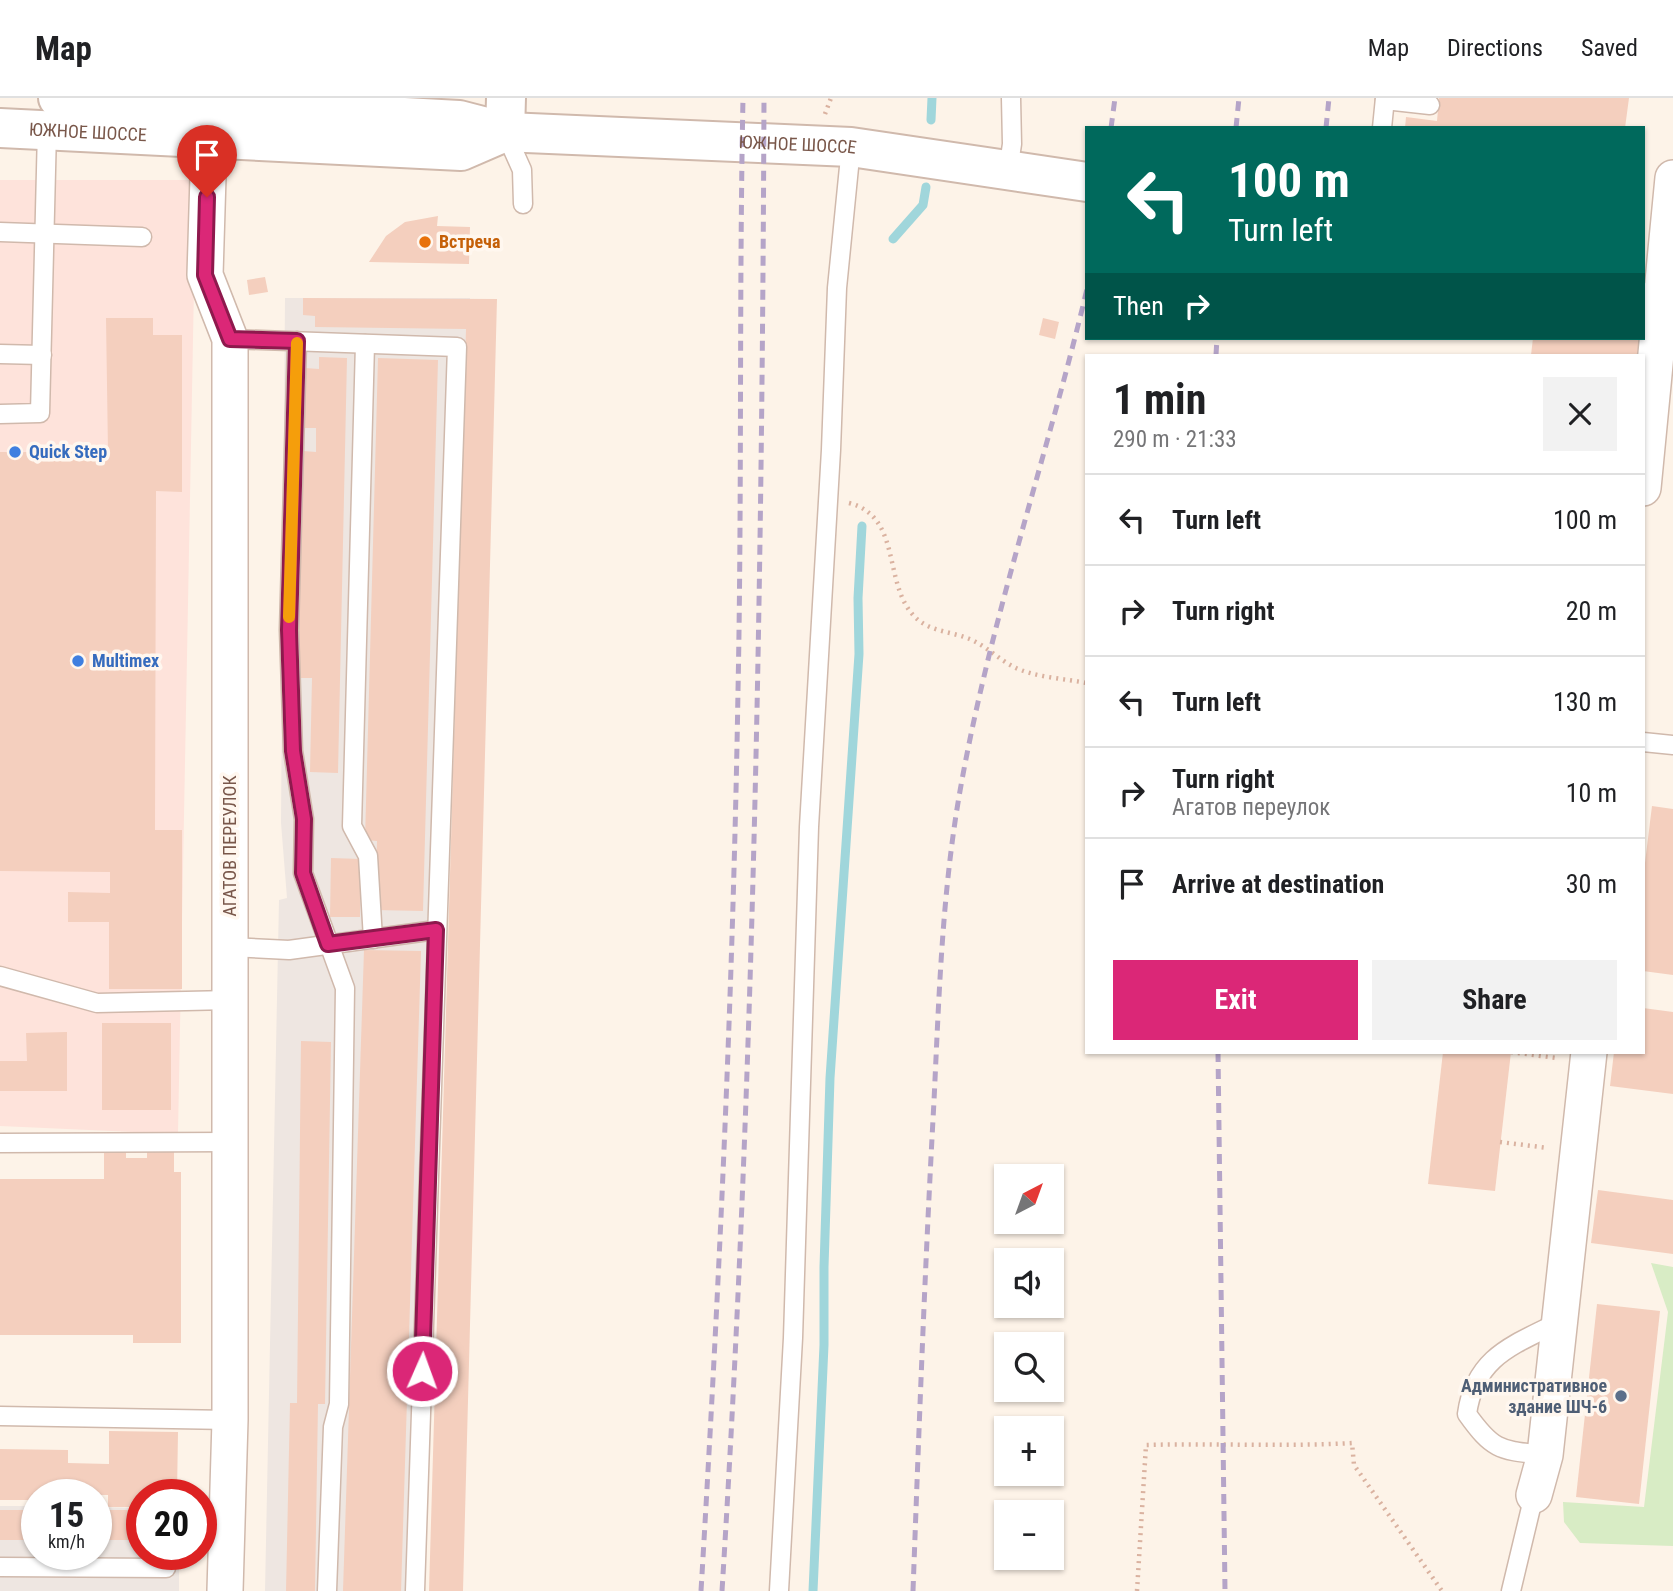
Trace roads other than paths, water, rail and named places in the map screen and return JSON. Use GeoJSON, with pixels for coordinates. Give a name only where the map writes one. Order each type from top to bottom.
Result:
{"type":"FeatureCollection","features":[{"type":"Feature","properties":{"kind":"street","name":"ЮЖНОЕ ШОССЕ"},"geometry":{"type":"LineString","coordinates":[[0,128],[62,111],[164,113],[209,123],[293,118],[459,120],[505,115],[851,147],[1085,182]]}},
{"type":"Feature","properties":{"kind":"street","name":"АГАТОВ ПЕРЕУЛОК"},"geometry":{"type":"LineString","coordinates":[[209,123],[205,275],[230,339],[230,1420],[225,1591]]}},
{"type":"Feature","properties":{"kind":"street"},"geometry":{"type":"LineString","coordinates":[[1645,465],[1673,177]]}},
{"type":"Feature","properties":{"kind":"street"},"geometry":{"type":"LineString","coordinates":[[1534,1495],[1545,1455],[1589,1057]]}},
{"type":"Feature","properties":{"kind":"lane"},"geometry":{"type":"LineString","coordinates":[[1007,171],[1012,144],[1011,98]]}},
{"type":"Feature","properties":{"kind":"lane"},"geometry":{"type":"LineString","coordinates":[[1382,126],[1385,99],[1430,105]]}},
{"type":"Feature","properties":{"kind":"lane"},"geometry":{"type":"LineString","coordinates":[[0,414],[40,413],[45,234],[62,111]]}},
{"type":"Feature","properties":{"kind":"lane"},"geometry":{"type":"LineString","coordinates":[[505,115],[522,170],[523,204]]}},
{"type":"Feature","properties":{"kind":"lane"},"geometry":{"type":"LineString","coordinates":[[779,1591],[794,1311],[809,827],[837,288],[851,147]]}},
{"type":"Feature","properties":{"kind":"lane"},"geometry":{"type":"LineString","coordinates":[[0,232],[142,237]]}},
{"type":"Feature","properties":{"kind":"lane"},"geometry":{"type":"LineString","coordinates":[[230,339],[457,347],[415,1591]]}},
{"type":"Feature","properties":{"kind":"lane"},"geometry":{"type":"LineString","coordinates":[[297,341],[289,630],[293,751],[304,819],[303,873],[345,988],[339,1404],[333,1427],[327,1591]]}},
{"type":"Feature","properties":{"kind":"lane"},"geometry":{"type":"LineString","coordinates":[[365,344],[352,827],[368,856],[373,939]]}},
{"type":"Feature","properties":{"kind":"lane"},"geometry":{"type":"LineString","coordinates":[[0,354],[42,355]]}},
{"type":"Feature","properties":{"kind":"lane"},"geometry":{"type":"LineString","coordinates":[[1645,742],[1673,745]]}},
{"type":"Feature","properties":{"kind":"lane"},"geometry":{"type":"LineString","coordinates":[[230,947],[289,950],[436,930]]}},
{"type":"Feature","properties":{"kind":"lane"},"geometry":{"type":"LineString","coordinates":[[0,976],[97,1003],[230,1000]]}},
{"type":"Feature","properties":{"kind":"lane"},"geometry":{"type":"LineString","coordinates":[[0,1143],[230,1142]]}},
{"type":"Feature","properties":{"kind":"lane"},"geometry":{"type":"LineString","coordinates":[[1545,1455],[1505,1450],[1484,1438],[1467,1414],[1470,1394],[1486,1367],[1502,1351],[1561,1321]]}},
{"type":"Feature","properties":{"kind":"lane"},"geometry":{"type":"LineString","coordinates":[[0,1416],[230,1420]]}},
{"type":"Feature","properties":{"kind":"lane"},"geometry":{"type":"LineString","coordinates":[[1511,1591],[1534,1495]]}},
{"type":"Feature","properties":{"kind":"lane"},"geometry":{"type":"LineString","coordinates":[[0,1567],[126,1568]]}},
{"type":"Feature","properties":{"kind":"waterway"},"geometry":{"type":"LineString","coordinates":[[931,120],[932,98]]}},
{"type":"Feature","properties":{"kind":"waterway"},"geometry":{"type":"LineString","coordinates":[[893,239],[923,205],[926,187]]}},
{"type":"Feature","properties":{"kind":"waterway"},"geometry":{"type":"LineString","coordinates":[[813,1591],[824,1345],[830,1078],[859,654],[858,598],[862,526]]}},
{"type":"Feature","properties":{"kind":"railway"},"geometry":{"type":"LineString","coordinates":[[701,1591],[733,916],[739,617],[743,98]]}},
{"type":"Feature","properties":{"kind":"railway"},"geometry":{"type":"LineString","coordinates":[[722,1591],[733,1405],[754,845],[764,98]]}},
{"type":"Feature","properties":{"kind":"railway"},"geometry":{"type":"LineString","coordinates":[[1111,126],[1115,98]]}},
{"type":"Feature","properties":{"kind":"railway"},"geometry":{"type":"LineString","coordinates":[[1236,126],[1239,98]]}},
{"type":"Feature","properties":{"kind":"railway"},"geometry":{"type":"LineString","coordinates":[[1326,126],[1329,98]]}},
{"type":"Feature","properties":{"kind":"railway"},"geometry":{"type":"LineString","coordinates":[[913,1591],[940,984],[954,829],[972,728],[987,664],[1085,297]]}},
{"type":"Feature","properties":{"kind":"railway"},"geometry":{"type":"LineString","coordinates":[[1216,354],[1217,340]]}},
{"type":"Feature","properties":{"kind":"railway"},"geometry":{"type":"LineString","coordinates":[[1218,1054],[1225,1591]]}},
{"type":"Feature","properties":{"kind":"place","name":"Встреча"},"geometry":{"type":"Point","coordinates":[425,242]}},
{"type":"Feature","properties":{"kind":"place","name":"Quick Step"},"geometry":{"type":"Point","coordinates":[15,452]}},
{"type":"Feature","properties":{"kind":"place","name":"Multimex"},"geometry":{"type":"Point","coordinates":[78,661]}},
{"type":"Feature","properties":{"kind":"place","name":"Административное здание ШЧ-6"},"geometry":{"type":"Point","coordinates":[1621,1396]}}]}
